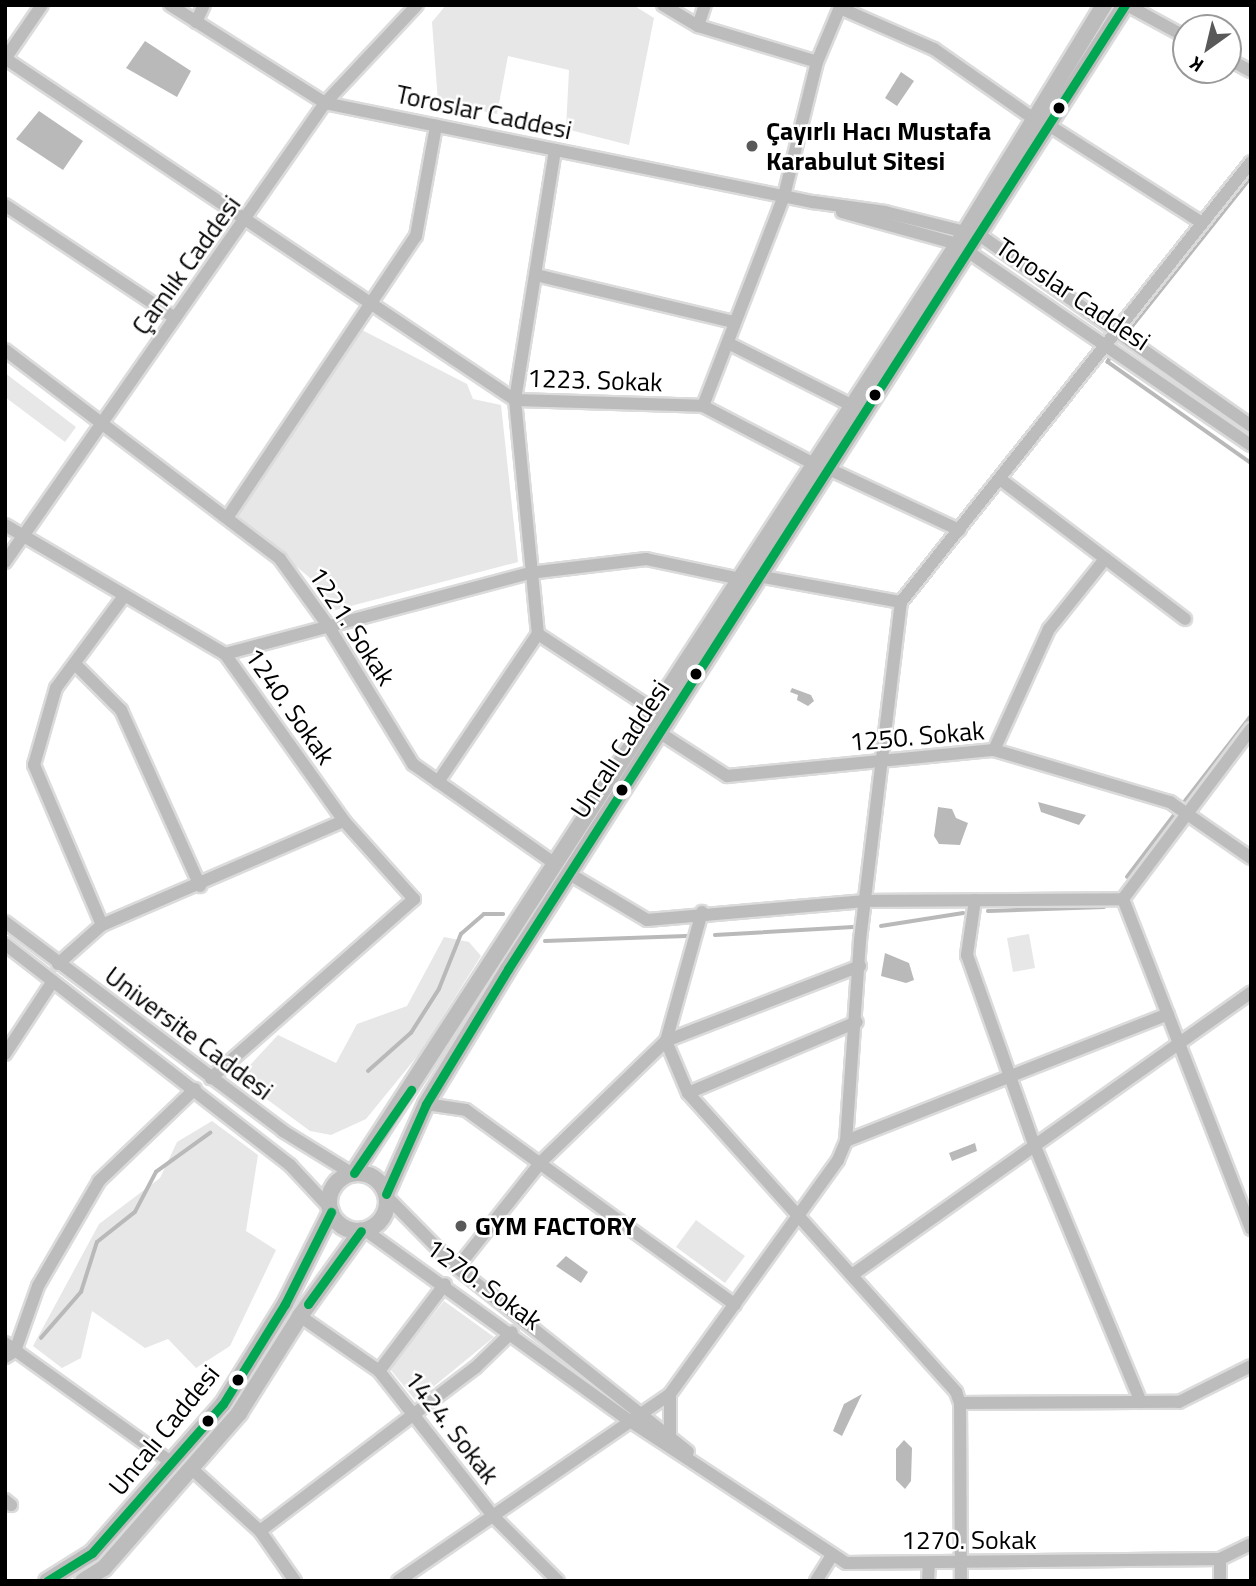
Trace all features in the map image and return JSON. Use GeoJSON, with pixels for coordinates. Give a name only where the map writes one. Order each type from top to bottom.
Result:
{"type":"FeatureCollection","features":[{"type":"Feature","properties":{"kind":"main road"},"geometry":{"type":"LineString","coordinates":[[969,241],[1034,119],[1104,5]]}},
{"type":"Feature","properties":{"kind":"main road"},"geometry":{"type":"LineString","coordinates":[[969,241],[1050,125],[1126,5]]}},
{"type":"Feature","properties":{"kind":"main road","name":"Uncalı Caddesi"},"geometry":{"type":"LineString","coordinates":[[387,1196],[426,1104],[568,873],[762,576],[822,467],[851,405],[969,241]]}},
{"type":"Feature","properties":{"kind":"main road","name":"Uncalı Caddesi"},"geometry":{"type":"LineString","coordinates":[[353,1173],[740,579],[822,467],[969,241]]}},
{"type":"Feature","properties":{"kind":"main road"},"geometry":{"type":"LineString","coordinates":[[353,1173],[378,1180],[387,1196],[385,1216],[363,1231],[342,1227],[330,1210],[335,1184],[353,1173]]}},
{"type":"Feature","properties":{"kind":"main road","name":"Uncalı Caddesi"},"geometry":{"type":"LineString","coordinates":[[47,1581],[92,1553],[223,1404],[285,1304],[330,1210]]}},
{"type":"Feature","properties":{"kind":"main road","name":"Uncalı Caddesi"},"geometry":{"type":"LineString","coordinates":[[83,1581],[104,1568],[239,1412],[300,1316],[363,1231]]}},
{"type":"Feature","properties":{"kind":"street"},"geometry":{"type":"LineString","coordinates":[[5,59],[42,5]]}},
{"type":"Feature","properties":{"kind":"street","name":"Toroslar Caddesi"},"geometry":{"type":"LineString","coordinates":[[170,5],[325,103],[813,202],[969,241],[1117,331],[1251,426]]}},
{"type":"Feature","properties":{"kind":"street"},"geometry":{"type":"LineString","coordinates":[[196,22],[204,5]]}},
{"type":"Feature","properties":{"kind":"street","name":"Çamlık Caddesi"},"geometry":{"type":"LineString","coordinates":[[5,562],[247,219],[325,103],[417,5]]}},
{"type":"Feature","properties":{"kind":"street"},"geometry":{"type":"LineString","coordinates":[[663,5],[698,26],[817,62]]}},
{"type":"Feature","properties":{"kind":"street"},"geometry":{"type":"LineString","coordinates":[[698,26],[705,5]]}},
{"type":"Feature","properties":{"kind":"street"},"geometry":{"type":"LineString","coordinates":[[1126,5],[1172,30]]}},
{"type":"Feature","properties":{"kind":"street"},"geometry":{"type":"LineString","coordinates":[[703,406],[784,197],[817,62],[840,6],[934,49],[1034,119]]}},
{"type":"Feature","properties":{"kind":"street","name":"1223. Sokak"},"geometry":{"type":"LineString","coordinates":[[5,59],[371,300],[515,400],[703,406],[822,467],[959,530]]}},
{"type":"Feature","properties":{"kind":"street"},"geometry":{"type":"LineString","coordinates":[[1050,125],[1202,223]]}},
{"type":"Feature","properties":{"kind":"street"},"geometry":{"type":"LineString","coordinates":[[227,518],[416,236],[436,126]]}},
{"type":"Feature","properties":{"kind":"street"},"geometry":{"type":"LineString","coordinates":[[438,782],[538,634],[529,573],[515,400],[555,150]]}},
{"type":"Feature","properties":{"kind":"street"},"geometry":{"type":"LineString","coordinates":[[398,1581],[670,1394],[838,1160],[846,1141],[865,901],[901,602],[1251,162]]}},
{"type":"Feature","properties":{"kind":"street"},"geometry":{"type":"LineString","coordinates":[[5,205],[175,318]]}},
{"type":"Feature","properties":{"kind":"street","name":"Toroslar Caddesi"},"geometry":{"type":"LineString","coordinates":[[969,241],[1107,344],[1251,445]]}},
{"type":"Feature","properties":{"kind":"street"},"geometry":{"type":"LineString","coordinates":[[536,275],[734,322]]}},
{"type":"Feature","properties":{"kind":"street"},"geometry":{"type":"LineString","coordinates":[[728,343],[851,405]]}},
{"type":"Feature","properties":{"kind":"street","name":"1221. Sokak"},"geometry":{"type":"LineString","coordinates":[[5,350],[280,559],[329,627],[413,764],[554,863]]}},
{"type":"Feature","properties":{"kind":"street"},"geometry":{"type":"LineString","coordinates":[[1000,478],[1185,619]]}},
{"type":"Feature","properties":{"kind":"street","name":"1240. Sokak"},"geometry":{"type":"LineString","coordinates":[[5,525],[225,654],[344,821],[414,899],[211,1078]]}},
{"type":"Feature","properties":{"kind":"street"},"geometry":{"type":"LineString","coordinates":[[225,654],[529,573],[646,559],[740,579]]}},
{"type":"Feature","properties":{"kind":"street"},"geometry":{"type":"LineString","coordinates":[[994,750],[1049,629],[1105,559]]}},
{"type":"Feature","properties":{"kind":"street"},"geometry":{"type":"LineString","coordinates":[[762,576],[901,602]]}},
{"type":"Feature","properties":{"kind":"street"},"geometry":{"type":"LineString","coordinates":[[102,925],[34,765],[56,688],[124,596]]}},
{"type":"Feature","properties":{"kind":"street"},"geometry":{"type":"LineString","coordinates":[[538,634],[654,710]]}},
{"type":"Feature","properties":{"kind":"street"},"geometry":{"type":"LineString","coordinates":[[75,664],[121,710],[200,886]]}},
{"type":"Feature","properties":{"kind":"street"},"geometry":{"type":"LineString","coordinates":[[1123,899],[1185,812],[1251,729]]}},
{"type":"Feature","properties":{"kind":"street","name":"1250. Sokak"},"geometry":{"type":"LineString","coordinates":[[660,733],[727,776],[994,750],[1170,802],[1251,858]]}},
{"type":"Feature","properties":{"kind":"street"},"geometry":{"type":"LineString","coordinates":[[58,964],[102,925],[200,886],[344,821]]}},
{"type":"Feature","properties":{"kind":"street"},"geometry":{"type":"LineString","coordinates":[[568,873],[647,920],[702,912],[865,901],[1123,899]]}},
{"type":"Feature","properties":{"kind":"street"},"geometry":{"type":"LineString","coordinates":[[1123,899],[1251,1229]]}},
{"type":"Feature","properties":{"kind":"street"},"geometry":{"type":"LineString","coordinates":[[975,900],[967,955],[1034,1144],[1141,1402]]}},
{"type":"Feature","properties":{"kind":"street"},"geometry":{"type":"LineString","coordinates":[[702,912],[666,1041],[688,1093],[797,1219],[852,1275],[956,1392],[960,1403],[961,1581]]}},
{"type":"Feature","properties":{"kind":"street","name":"Universite Caddesi"},"geometry":{"type":"LineString","coordinates":[[5,922],[211,1078],[353,1173]]}},
{"type":"Feature","properties":{"kind":"street","name":"Universite Caddesi"},"geometry":{"type":"LineString","coordinates":[[5,944],[290,1165],[330,1210]]}},
{"type":"Feature","properties":{"kind":"street"},"geometry":{"type":"LineString","coordinates":[[457,1268],[541,1162],[666,1041],[860,966]]}},
{"type":"Feature","properties":{"kind":"street"},"geometry":{"type":"LineString","coordinates":[[5,1054],[53,981]]}},
{"type":"Feature","properties":{"kind":"street"},"geometry":{"type":"LineString","coordinates":[[852,1275],[1251,992]]}},
{"type":"Feature","properties":{"kind":"street"},"geometry":{"type":"LineString","coordinates":[[846,1141],[1168,1014]]}},
{"type":"Feature","properties":{"kind":"street"},"geometry":{"type":"LineString","coordinates":[[688,1093],[857,1022]]}},
{"type":"Feature","properties":{"kind":"street"},"geometry":{"type":"LineString","coordinates":[[172,1463],[8,1350],[38,1286],[99,1181],[195,1089]]}},
{"type":"Feature","properties":{"kind":"street"},"geometry":{"type":"LineString","coordinates":[[426,1104],[466,1110],[735,1305]]}},
{"type":"Feature","properties":{"kind":"street","name":"1270. Sokak"},"geometry":{"type":"LineString","coordinates":[[387,1196],[457,1268],[643,1412],[711,1475]]}},
{"type":"Feature","properties":{"kind":"street","name":"1270. Sokak"},"geometry":{"type":"LineString","coordinates":[[363,1231],[445,1284],[630,1421],[831,1557],[846,1563],[960,1564],[1220,1559],[1251,1544]]}},
{"type":"Feature","properties":{"kind":"street"},"geometry":{"type":"LineString","coordinates":[[379,1371],[445,1284]]}},
{"type":"Feature","properties":{"kind":"street","name":"1424. Sokak"},"geometry":{"type":"LineString","coordinates":[[300,1316],[379,1371],[493,1516],[558,1581]]}},
{"type":"Feature","properties":{"kind":"street"},"geometry":{"type":"LineString","coordinates":[[260,1531],[476,1367],[512,1332]]}},
{"type":"Feature","properties":{"kind":"street"},"geometry":{"type":"LineString","coordinates":[[960,1403],[1179,1402],[1251,1366]]}},
{"type":"Feature","properties":{"kind":"street"},"geometry":{"type":"LineString","coordinates":[[670,1394],[670,1435]]}},
{"type":"Feature","properties":{"kind":"street"},"geometry":{"type":"LineString","coordinates":[[192,1469],[260,1531],[295,1581]]}},
{"type":"Feature","properties":{"kind":"street"},"geometry":{"type":"LineString","coordinates":[[816,1581],[831,1557]]}},
{"type":"Feature","properties":{"kind":"street"},"geometry":{"type":"LineString","coordinates":[[1220,1559],[1220,1581]]}},
{"type":"Feature","properties":{"kind":"street"},"geometry":{"type":"LineString","coordinates":[[928,1581],[929,1564]]}},
{"type":"Feature","properties":{"kind":"shaded area"},"geometry":{"type":"Polygon","coordinates":[[[446,5],[633,5],[654,18],[629,145],[566,129],[569,70],[508,56],[497,114],[438,102],[432,22],[446,5]]]}},
{"type":"Feature","properties":{"kind":"shaded area"},"geometry":{"type":"Polygon","coordinates":[[[145,41],[191,71],[177,97],[126,68],[145,41]]]}},
{"type":"Feature","properties":{"kind":"shaded area"},"geometry":{"type":"Polygon","coordinates":[[[901,72],[914,81],[897,106],[885,98],[901,72]]]}},
{"type":"Feature","properties":{"kind":"shaded area"},"geometry":{"type":"Polygon","coordinates":[[[39,111],[83,141],[63,170],[16,139],[39,111]]]}},
{"type":"Feature","properties":{"kind":"shaded area"},"geometry":{"type":"Polygon","coordinates":[[[362,330],[467,384],[473,399],[501,405],[518,562],[332,611],[310,578],[237,517],[362,330]]]}},
{"type":"Feature","properties":{"kind":"shaded area"},"geometry":{"type":"Polygon","coordinates":[[[5,373],[76,427],[65,442],[5,397],[5,373]]]}},
{"type":"Feature","properties":{"kind":"shaded area"},"geometry":{"type":"Polygon","coordinates":[[[792,688],[811,695],[814,701],[808,706],[797,700],[798,695],[790,692],[792,688]]]}},
{"type":"Feature","properties":{"kind":"shaded area"},"geometry":{"type":"Polygon","coordinates":[[[1038,802],[1086,815],[1079,825],[1041,812],[1038,802]]]}},
{"type":"Feature","properties":{"kind":"shaded area"},"geometry":{"type":"Polygon","coordinates":[[[938,807],[952,809],[956,818],[968,823],[960,845],[939,844],[934,836],[938,807]]]}},
{"type":"Feature","properties":{"kind":"shaded area"},"geometry":{"type":"Polygon","coordinates":[[[1029,934],[1035,968],[1013,972],[1007,938],[1029,934]]]}},
{"type":"Feature","properties":{"kind":"shaded area"},"geometry":{"type":"Polygon","coordinates":[[[444,937],[469,942],[481,956],[419,1054],[366,1119],[331,1135],[310,1131],[238,1078],[278,1035],[336,1063],[357,1024],[407,1006],[444,937]]]}},
{"type":"Feature","properties":{"kind":"shaded area"},"geometry":{"type":"Polygon","coordinates":[[[885,953],[909,963],[914,980],[906,983],[881,976],[885,953]]]}},
{"type":"Feature","properties":{"kind":"shaded area"},"geometry":{"type":"Polygon","coordinates":[[[212,1121],[258,1155],[246,1231],[276,1250],[230,1346],[196,1368],[168,1339],[145,1348],[92,1311],[81,1358],[62,1368],[33,1346],[99,1224],[160,1178],[177,1142],[212,1121]]]}},
{"type":"Feature","properties":{"kind":"shaded area"},"geometry":{"type":"Polygon","coordinates":[[[975,1143],[977,1151],[952,1161],[949,1153],[975,1143]]]}},
{"type":"Feature","properties":{"kind":"shaded area"},"geometry":{"type":"Polygon","coordinates":[[[696,1220],[745,1256],[725,1283],[676,1247],[696,1220]]]}},
{"type":"Feature","properties":{"kind":"shaded area"},"geometry":{"type":"Polygon","coordinates":[[[566,1256],[588,1272],[581,1283],[556,1266],[566,1256]]]}},
{"type":"Feature","properties":{"kind":"shaded area"},"geometry":{"type":"Polygon","coordinates":[[[444,1301],[494,1337],[416,1401],[390,1369],[444,1301]]]}},
{"type":"Feature","properties":{"kind":"shaded area"},"geometry":{"type":"Polygon","coordinates":[[[862,1394],[842,1436],[833,1431],[844,1404],[862,1394]]]}},
{"type":"Feature","properties":{"kind":"shaded area"},"geometry":{"type":"Polygon","coordinates":[[[904,1440],[912,1448],[911,1481],[905,1489],[896,1480],[896,1449],[904,1440]]]}},
{"type":"Feature","properties":{"kind":"waterway"},"geometry":{"type":"LineString","coordinates":[[1129,330],[1251,177]]}},
{"type":"Feature","properties":{"kind":"waterway"},"geometry":{"type":"LineString","coordinates":[[1112,355],[1108,362],[1251,463]]}},
{"type":"Feature","properties":{"kind":"waterway"},"geometry":{"type":"LineString","coordinates":[[1185,801],[1251,716]]}},
{"type":"Feature","properties":{"kind":"waterway"},"geometry":{"type":"LineString","coordinates":[[1127,877],[1174,815]]}},
{"type":"Feature","properties":{"kind":"waterway"},"geometry":{"type":"LineString","coordinates":[[988,911],[1104,907]]}},
{"type":"Feature","properties":{"kind":"waterway"},"geometry":{"type":"LineString","coordinates":[[881,926],[963,913]]}},
{"type":"Feature","properties":{"kind":"waterway"},"geometry":{"type":"LineString","coordinates":[[368,1071],[411,1033],[439,989],[461,934],[484,914],[503,914]]}},
{"type":"Feature","properties":{"kind":"waterway"},"geometry":{"type":"LineString","coordinates":[[715,935],[853,927]]}},
{"type":"Feature","properties":{"kind":"waterway"},"geometry":{"type":"LineString","coordinates":[[545,941],[686,936]]}},
{"type":"Feature","properties":{"kind":"waterway"},"geometry":{"type":"LineString","coordinates":[[41,1338],[81,1292],[97,1242],[135,1212],[156,1172],[210,1133]]}},
{"type":"Feature","properties":{"kind":"transit line"},"geometry":{"type":"LineString","coordinates":[[386,1194],[426,1104],[508,969],[1125,5]]}},
{"type":"Feature","properties":{"kind":"transit line"},"geometry":{"type":"LineString","coordinates":[[354,1173],[411,1090]]}},
{"type":"Feature","properties":{"kind":"transit line"},"geometry":{"type":"LineString","coordinates":[[47,1581],[92,1553],[223,1404],[285,1304],[331,1212]]}},
{"type":"Feature","properties":{"kind":"transit line"},"geometry":{"type":"LineString","coordinates":[[308,1304],[361,1231]]}},
{"type":"Feature","properties":{"kind":"place","name":"Çayırlı Hacı Mustafa Karabulut Sitesi"},"geometry":{"type":"Point","coordinates":[752,146]}},
{"type":"Feature","properties":{"kind":"place","name":"GYM FACTORY"},"geometry":{"type":"Point","coordinates":[461,1226]}}]}
